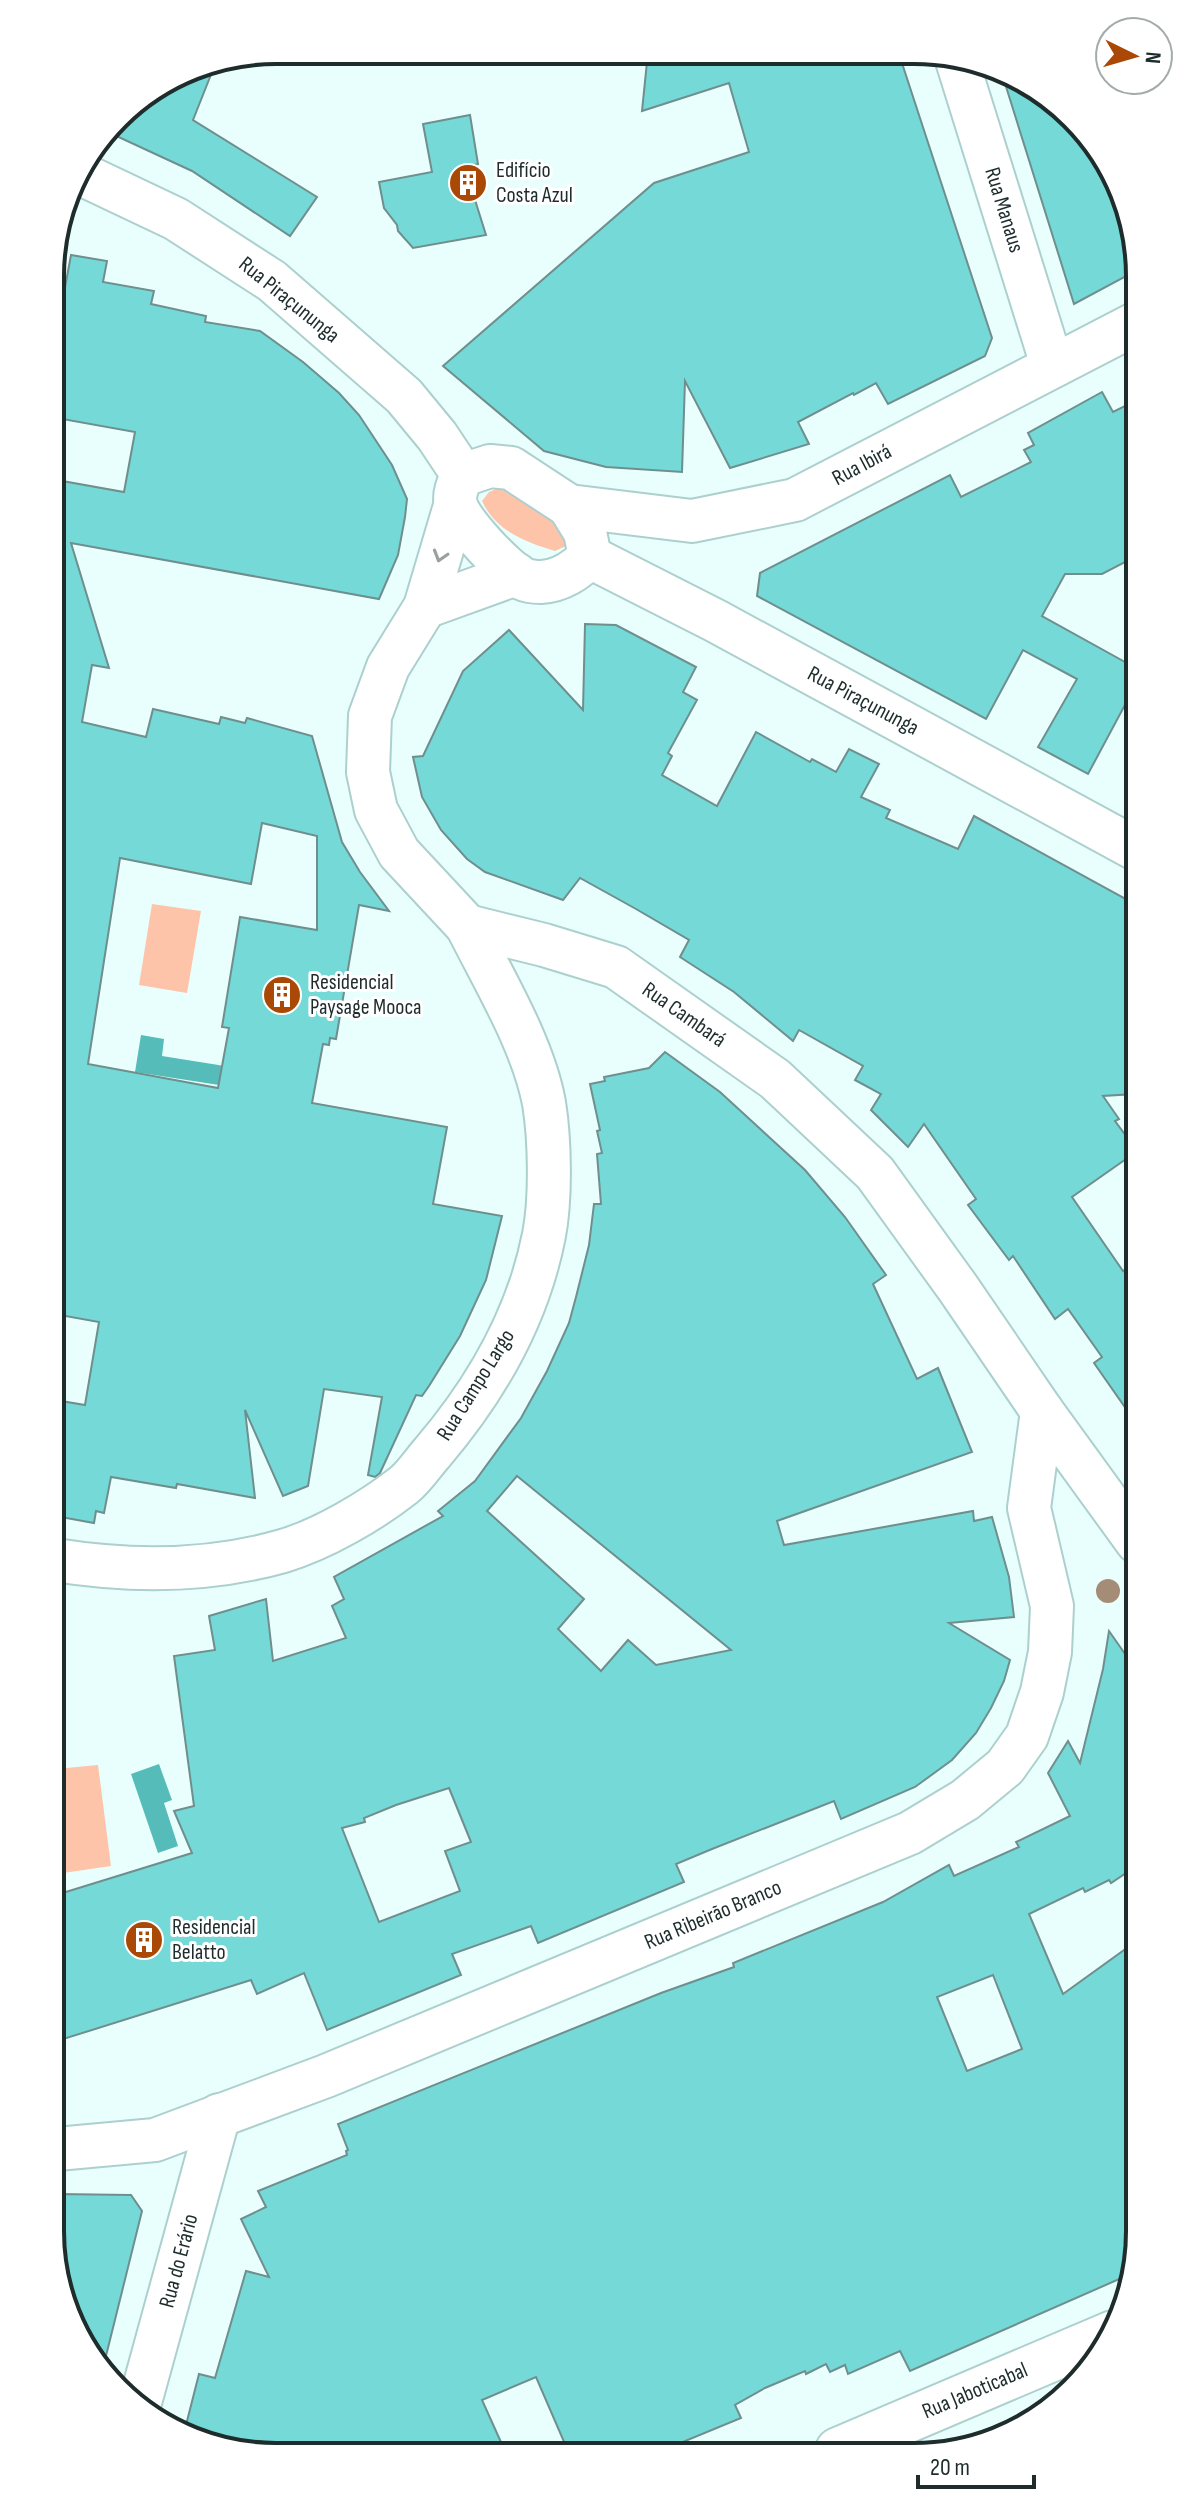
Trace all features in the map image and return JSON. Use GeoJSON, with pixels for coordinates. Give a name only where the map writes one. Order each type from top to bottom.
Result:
{"type":"FeatureCollection","features":[{"type":"Feature","properties":{"kind":"street","name":"Rua Manaus"},"geometry":{"type":"LineString","coordinates":[[960,69],[1052,365]]}},
{"type":"Feature","properties":{"kind":"street","name":"Rua Piraçununga"},"geometry":{"type":"LineString","coordinates":[[88,177],[176,219],[272,281],[404,396],[437,436],[459,490]]}},
{"type":"Feature","properties":{"kind":"street","name":"Rua Ibirá"},"geometry":{"type":"LineString","coordinates":[[569,506],[692,521],[795,500],[1126,328]]}},
{"type":"Feature","properties":{"kind":"street"},"geometry":{"type":"LineString","coordinates":[[459,490],[471,531],[523,579],[540,582],[560,578],[576,571],[590,557],[585,532],[569,506],[511,468],[490,466],[459,490],[425,607],[388,667],[370,716],[368,772],[376,810],[399,853],[467,926]]}},
{"type":"Feature","properties":{"kind":"street","name":"Rua Piraçununga"},"geometry":{"type":"LineString","coordinates":[[590,557],[716,621],[1126,844]]}},
{"type":"Feature","properties":{"kind":"street"},"geometry":{"type":"LineString","coordinates":[[425,607],[516,574]]}},
{"type":"Feature","properties":{"kind":"street","name":"Rua Cambará"},"geometry":{"type":"LineString","coordinates":[[467,926],[616,967],[775,1079],[875,1173],[1126,1527]]}},
{"type":"Feature","properties":{"kind":"street","name":"Rua Campo Largo"},"geometry":{"type":"LineString","coordinates":[[64,1561],[106,1568],[213,1566],[285,1550],[353,1520],[406,1483],[459,1422],[507,1344],[530,1290],[545,1234],[549,1160],[544,1101],[522,1034],[467,926]]}},
{"type":"Feature","properties":{"kind":"street","name":"Rua Ribeirão Branco"},"geometry":{"type":"LineString","coordinates":[[64,2148],[155,2140],[326,2076],[910,1833],[965,1800],[1005,1767],[1027,1736],[1042,1692],[1050,1652],[1052,1606],[1029,1508],[1042,1411]]}},
{"type":"Feature","properties":{"kind":"street","name":"Rua do Erário"},"geometry":{"type":"LineString","coordinates":[[142,2395],[219,2115]]}},
{"type":"Feature","properties":{"kind":"street","name":"Rua Jaboticabal"},"geometry":{"type":"LineString","coordinates":[[854,2443],[1096,2340]]}},
{"type":"Feature","properties":{"kind":"shaded area"},"geometry":{"type":"Polygon","coordinates":[[[504,486],[516,488],[571,534],[566,546],[555,551],[533,544],[503,528],[482,501],[489,492],[504,486]]]}},
{"type":"Feature","properties":{"kind":"shaded area"},"geometry":{"type":"Polygon","coordinates":[[[152,904],[201,911],[187,993],[139,985],[152,904]]]}},
{"type":"Feature","properties":{"kind":"shaded area"},"geometry":{"type":"Polygon","coordinates":[[[98,1765],[111,1866],[64,1873],[64,1768],[98,1765]]]}},
{"type":"Feature","properties":{"kind":"water"},"geometry":{"type":"Polygon","coordinates":[[[141,1035],[164,1039],[162,1056],[299,1078],[296,1097],[135,1072],[141,1035]]]}},
{"type":"Feature","properties":{"kind":"water"},"geometry":{"type":"Polygon","coordinates":[[[159,1764],[172,1800],[164,1803],[178,1846],[158,1853],[131,1774],[159,1764]]]}},
{"type":"Feature","properties":{"kind":"building"},"geometry":{"type":"Polygon","coordinates":[[[647,64],[902,64],[992,338],[985,356],[888,404],[876,383],[853,393],[798,422],[809,444],[730,468],[685,381],[682,472],[606,467],[544,451],[443,366],[654,183],[749,152],[729,83],[642,111],[647,64]]]}},
{"type":"Feature","properties":{"kind":"building"},"geometry":{"type":"Polygon","coordinates":[[[211,74],[193,120],[317,197],[290,236],[192,171],[117,136],[136,117],[170,92],[211,74]]]}},
{"type":"Feature","properties":{"kind":"building"},"geometry":{"type":"Polygon","coordinates":[[[1005,85],[1032,100],[1073,136],[1098,170],[1119,221],[1126,276],[1074,304],[1005,85]]]}},
{"type":"Feature","properties":{"kind":"building","name":"Edifício Costa Azul"},"geometry":{"type":"Polygon","coordinates":[[[470,115],[478,164],[465,168],[486,235],[413,248],[384,208],[379,182],[432,172],[423,124],[470,115]]]}},
{"type":"Feature","properties":{"kind":"building"},"geometry":{"type":"Polygon","coordinates":[[[71,255],[107,261],[103,282],[154,291],[151,304],[206,316],[205,322],[260,331],[339,393],[359,415],[392,465],[407,499],[398,555],[379,599],[71,543],[109,668],[92,665],[82,722],[146,737],[153,709],[219,724],[221,717],[245,723],[247,718],[312,736],[342,842],[389,911],[359,905],[336,1039],[330,1038],[329,1045],[323,1044],[312,1103],[447,1127],[433,1204],[502,1216],[486,1280],[460,1336],[422,1396],[416,1395],[380,1473],[375,1477],[368,1475],[382,1397],[324,1389],[308,1486],[283,1496],[245,1410],[255,1498],[177,1484],[176,1488],[111,1477],[104,1513],[96,1511],[94,1523],[64,1518],[64,1402],[85,1405],[99,1322],[64,1316],[64,481],[124,492],[135,432],[64,419],[64,293],[71,255]],[[262,823],[251,884],[120,858],[88,1064],[218,1088],[229,1028],[222,1027],[240,917],[317,930],[317,836],[262,823]]]}},
{"type":"Feature","properties":{"kind":"building"},"geometry":{"type":"Polygon","coordinates":[[[1102,392],[1113,412],[1126,406],[1126,562],[1102,574],[1065,574],[1042,616],[1126,663],[1126,703],[1088,774],[1038,747],[1077,679],[1023,650],[986,719],[757,596],[760,573],[950,475],[961,497],[1031,462],[1024,450],[1034,445],[1028,433],[1102,392]]]}},
{"type":"Feature","properties":{"kind":"building"},"geometry":{"type":"Polygon","coordinates":[[[585,624],[616,625],[696,667],[683,692],[697,700],[668,753],[672,756],[662,775],[717,806],[756,732],[810,762],[812,759],[836,772],[849,749],[879,764],[861,797],[890,810],[886,818],[958,849],[974,816],[1126,899],[1126,1095],[1103,1096],[1126,1136],[1126,1159],[1072,1197],[1123,1271],[1126,1269],[1126,1409],[1094,1363],[1102,1357],[1068,1309],[1055,1319],[1013,1256],[1009,1260],[968,1205],[976,1199],[924,1124],[908,1147],[871,1110],[881,1094],[855,1080],[863,1066],[799,1030],[793,1041],[734,992],[680,957],[689,940],[636,909],[580,878],[563,900],[485,872],[467,859],[441,830],[422,797],[413,757],[423,756],[463,671],[509,630],[583,710],[585,624]]]}},
{"type":"Feature","properties":{"kind":"building"},"geometry":{"type":"Polygon","coordinates":[[[665,1052],[720,1092],[805,1170],[845,1217],[886,1275],[873,1284],[917,1379],[938,1368],[972,1452],[777,1521],[784,1545],[973,1511],[974,1521],[992,1517],[1009,1577],[1014,1617],[949,1623],[1010,1660],[991,1708],[976,1733],[952,1760],[915,1787],[841,1819],[834,1801],[712,1849],[676,1864],[684,1882],[538,1943],[531,1926],[452,1954],[461,1975],[327,2030],[304,1973],[257,1994],[251,1980],[64,2039],[64,1893],[192,1853],[174,1811],[194,1806],[174,1656],[215,1650],[209,1616],[266,1599],[273,1661],[346,1638],[332,1606],[344,1599],[334,1577],[443,1516],[438,1511],[475,1481],[521,1418],[569,1323],[589,1245],[594,1204],[601,1204],[597,1154],[602,1153],[597,1131],[600,1130],[590,1084],[605,1081],[604,1077],[649,1068],[665,1052]],[[517,1476],[487,1511],[584,1599],[558,1629],[601,1671],[628,1640],[656,1665],[731,1650],[517,1476]],[[449,1788],[396,1805],[364,1818],[365,1822],[342,1828],[379,1922],[460,1891],[445,1851],[471,1842],[449,1788]]]}},
{"type":"Feature","properties":{"kind":"building"},"geometry":{"type":"Polygon","coordinates":[[[1109,1631],[1126,1655],[1126,1873],[1111,1883],[1109,1880],[1085,1892],[1083,1888],[1029,1914],[1063,1994],[1126,1949],[1126,2244],[1120,2279],[910,2371],[900,2351],[848,2374],[845,2365],[830,2372],[826,2364],[806,2374],[805,2371],[735,2405],[741,2418],[680,2443],[565,2443],[536,2377],[482,2400],[501,2443],[268,2443],[235,2439],[187,2423],[199,2374],[215,2378],[246,2271],[269,2277],[241,2219],[266,2207],[258,2191],[347,2155],[338,2124],[661,1993],[734,1967],[733,1963],[883,1902],[949,1865],[954,1876],[1019,1847],[1016,1842],[1070,1816],[1048,1773],[1068,1741],[1080,1763],[1109,1631]],[[993,1975],[937,1997],[967,2071],[1022,2049],[993,1975]]]}},
{"type":"Feature","properties":{"kind":"building"},"geometry":{"type":"Polygon","coordinates":[[[64,2194],[131,2195],[142,2211],[106,2357],[86,2325],[71,2286],[66,2258],[64,2194]]]}},
{"type":"Feature","properties":{"kind":"place","name":"Edifício Costa Azul"},"geometry":{"type":"Point","coordinates":[468,183]}},
{"type":"Feature","properties":{"kind":"place","name":"Residencial Paysage Mooca"},"geometry":{"type":"Point","coordinates":[282,995]}},
{"type":"Feature","properties":{"kind":"place","name":"Residencial Belatto"},"geometry":{"type":"Point","coordinates":[144,1940]}}]}
